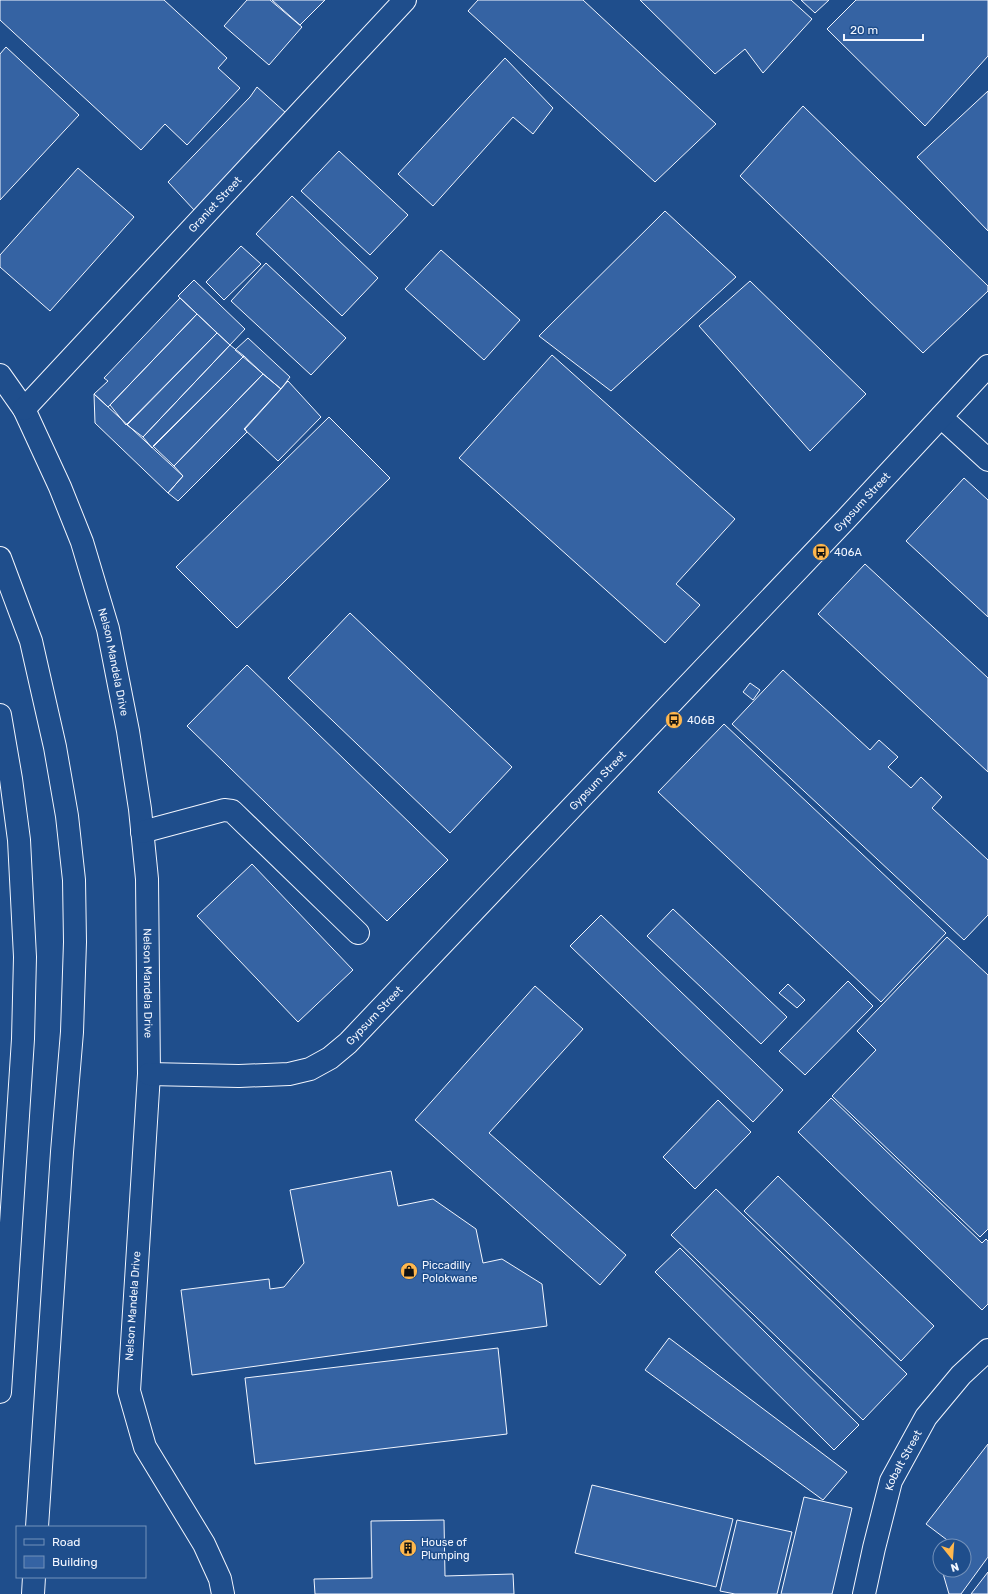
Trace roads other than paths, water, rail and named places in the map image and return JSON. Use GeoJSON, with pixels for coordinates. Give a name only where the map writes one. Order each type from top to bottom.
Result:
{"type":"FeatureCollection","features":[{"type":"Feature","properties":{"kind":"main road","name":"Graniet Street"},"geometry":{"type":"LineString","coordinates":[[24,409],[405,0]]}},
{"type":"Feature","properties":{"kind":"main road","name":"Gypsum Street"},"geometry":{"type":"LineString","coordinates":[[149,1074],[239,1076],[289,1074],[310,1069],[330,1058],[359,1031],[847,518],[988,366]]}},
{"type":"Feature","properties":{"kind":"main road","name":"Nelson Mandela Drive"},"geometry":{"type":"LineString","coordinates":[[0,375],[24,409],[60,487],[82,542],[108,629],[128,731],[147,879],[149,1074],[129,1391],[145,1447],[204,1544],[220,1580],[224,1594]]}},
{"type":"Feature","properties":{"kind":"main road"},"geometry":{"type":"LineString","coordinates":[[941,417],[988,460]]}},
{"type":"Feature","properties":{"kind":"main road"},"geometry":{"type":"LineString","coordinates":[[0,558],[31,641],[55,747],[68,816],[74,880],[75,942],[72,1032],[62,1152],[37,1526]]}},
{"type":"Feature","properties":{"kind":"main road"},"geometry":{"type":"LineString","coordinates":[[0,715],[11,779],[19,840],[25,957],[23,1038],[0,1392]]}},
{"type":"Feature","properties":{"kind":"main road"},"geometry":{"type":"LineString","coordinates":[[142,832],[224,810],[232,811],[358,933]]}},
{"type":"Feature","properties":{"kind":"main road","name":"Kobalt Street"},"geometry":{"type":"LineString","coordinates":[[864,1594],[891,1481],[926,1417],[961,1375],[988,1350]]}},
{"type":"Feature","properties":{"kind":"main road"},"geometry":{"type":"LineString","coordinates":[[33,1594],[34,1578]]}},
{"type":"Feature","properties":{"kind":"place","name":"406A"},"geometry":{"type":"Point","coordinates":[821,552]}},
{"type":"Feature","properties":{"kind":"place","name":"406B"},"geometry":{"type":"Point","coordinates":[674,720]}},
{"type":"Feature","properties":{"kind":"place","name":"Piccadilly Polokwane"},"geometry":{"type":"Point","coordinates":[409,1271]}},
{"type":"Feature","properties":{"kind":"place","name":"House of Plumping"},"geometry":{"type":"Point","coordinates":[408,1548]}}]}
